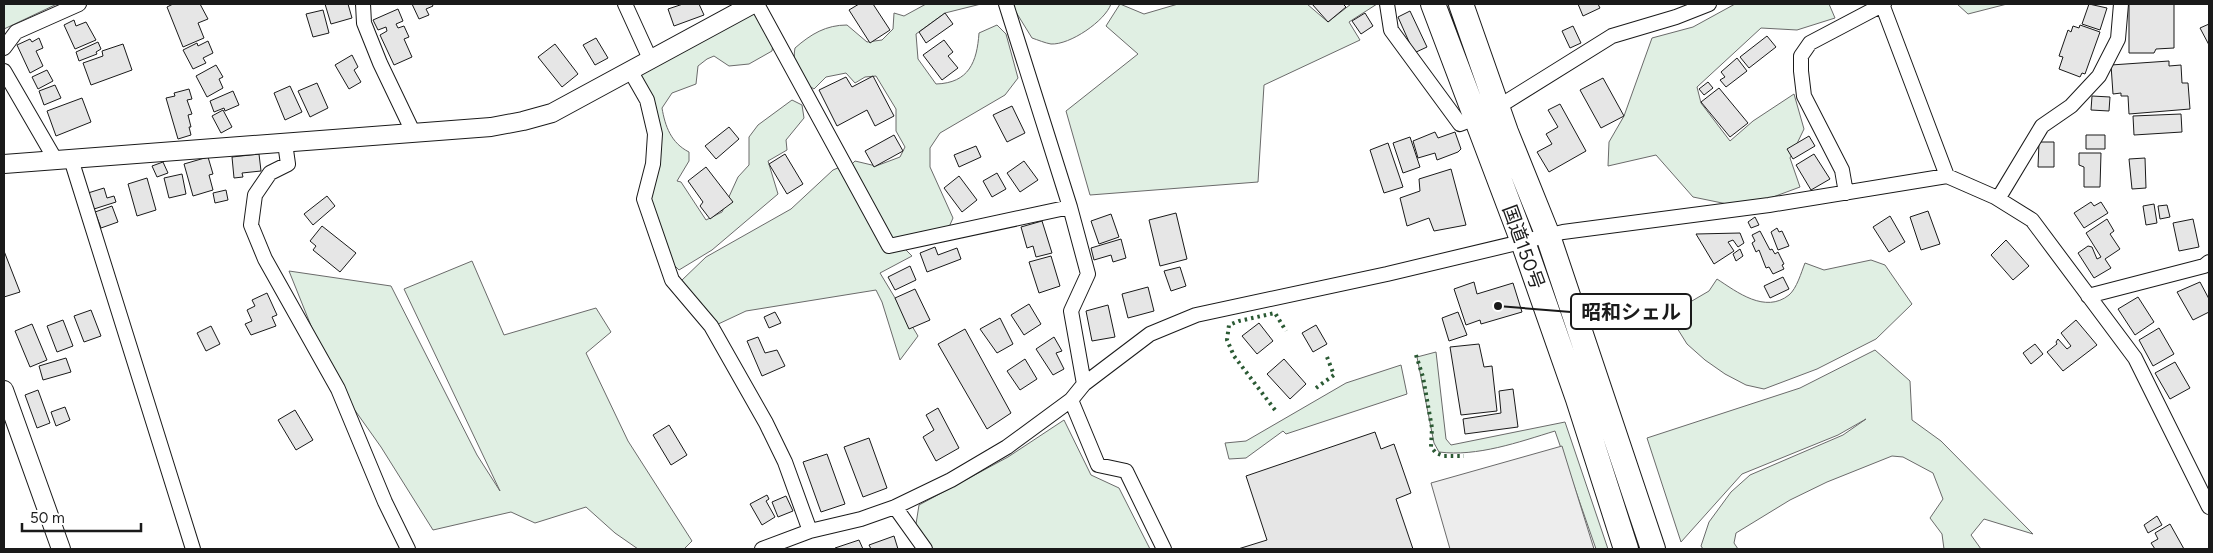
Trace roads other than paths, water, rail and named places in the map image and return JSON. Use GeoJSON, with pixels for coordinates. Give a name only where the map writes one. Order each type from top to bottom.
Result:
{"type":"FeatureCollection","features":[{"type":"Feature","properties":{"kind":"highway","name":"国道150号"},"geometry":{"type":"LineString","coordinates":[[1433,4],[1523,242],[1578,399],[1626,549]]}},
{"type":"Feature","properties":{"kind":"highway","name":"国道150号"},"geometry":{"type":"LineString","coordinates":[[1461,4],[1498,107],[1548,236],[1653,549]]}},
{"type":"Feature","properties":{"kind":"street"},"geometry":{"type":"LineString","coordinates":[[4,48],[16,32],[79,4]]}},
{"type":"Feature","properties":{"kind":"street"},"geometry":{"type":"LineString","coordinates":[[362,4],[367,31],[413,132]]}},
{"type":"Feature","properties":{"kind":"street"},"geometry":{"type":"LineString","coordinates":[[625,4],[651,61]]}},
{"type":"Feature","properties":{"kind":"street"},"geometry":{"type":"LineString","coordinates":[[4,164],[491,127],[524,121],[552,114],[755,4],[889,246],[1070,207]]}},
{"type":"Feature","properties":{"kind":"street"},"geometry":{"type":"LineString","coordinates":[[1006,4],[1070,207],[1088,274],[1071,312],[1084,384]]}},
{"type":"Feature","properties":{"kind":"street"},"geometry":{"type":"LineString","coordinates":[[1387,4],[1391,30],[1460,124],[1476,118]]}},
{"type":"Feature","properties":{"kind":"street"},"geometry":{"type":"LineString","coordinates":[[1498,107],[1612,36],[1676,17],[1710,4]]}},
{"type":"Feature","properties":{"kind":"street"},"geometry":{"type":"LineString","coordinates":[[1846,193],[1842,170],[1804,96],[1801,56],[1810,43],[1883,4],[1946,176]]}},
{"type":"Feature","properties":{"kind":"street"},"geometry":{"type":"LineString","coordinates":[[1998,199],[2042,126],[2072,106],[2099,76],[2118,39],[2121,4]]}},
{"type":"Feature","properties":{"kind":"street"},"geometry":{"type":"LineString","coordinates":[[4,71],[63,159],[193,549]]}},
{"type":"Feature","properties":{"kind":"street"},"geometry":{"type":"LineString","coordinates":[[631,72],[647,100],[655,134],[653,164],[644,199],[672,280],[711,326],[766,423],[785,462],[810,531]]}},
{"type":"Feature","properties":{"kind":"street"},"geometry":{"type":"LineString","coordinates":[[285,142],[288,164],[270,173],[255,195],[251,225],[265,259],[338,389],[385,502],[408,549]]}},
{"type":"Feature","properties":{"kind":"street"},"geometry":{"type":"LineString","coordinates":[[762,549],[810,531],[861,519],[895,507],[950,480],[1007,447],[1071,400],[1084,384],[1150,334],[1196,315],[1387,274],[1548,236],[1615,224],[1846,193],[1946,176],[1998,199],[2032,220],[2135,358],[2209,507]]}},
{"type":"Feature","properties":{"kind":"street"},"geometry":{"type":"LineString","coordinates":[[2088,296],[2204,266],[2209,262]]}},
{"type":"Feature","properties":{"kind":"street"},"geometry":{"type":"LineString","coordinates":[[4,390],[61,549]]}},
{"type":"Feature","properties":{"kind":"street"},"geometry":{"type":"LineString","coordinates":[[1071,400],[1098,465],[1126,471],[1164,549]]}},
{"type":"Feature","properties":{"kind":"street"},"geometry":{"type":"LineString","coordinates":[[895,507],[924,549]]}},
{"type":"Feature","properties":{"kind":"place","name":"昭和シェル"},"geometry":{"type":"Point","coordinates":[1498,306]}}]}
